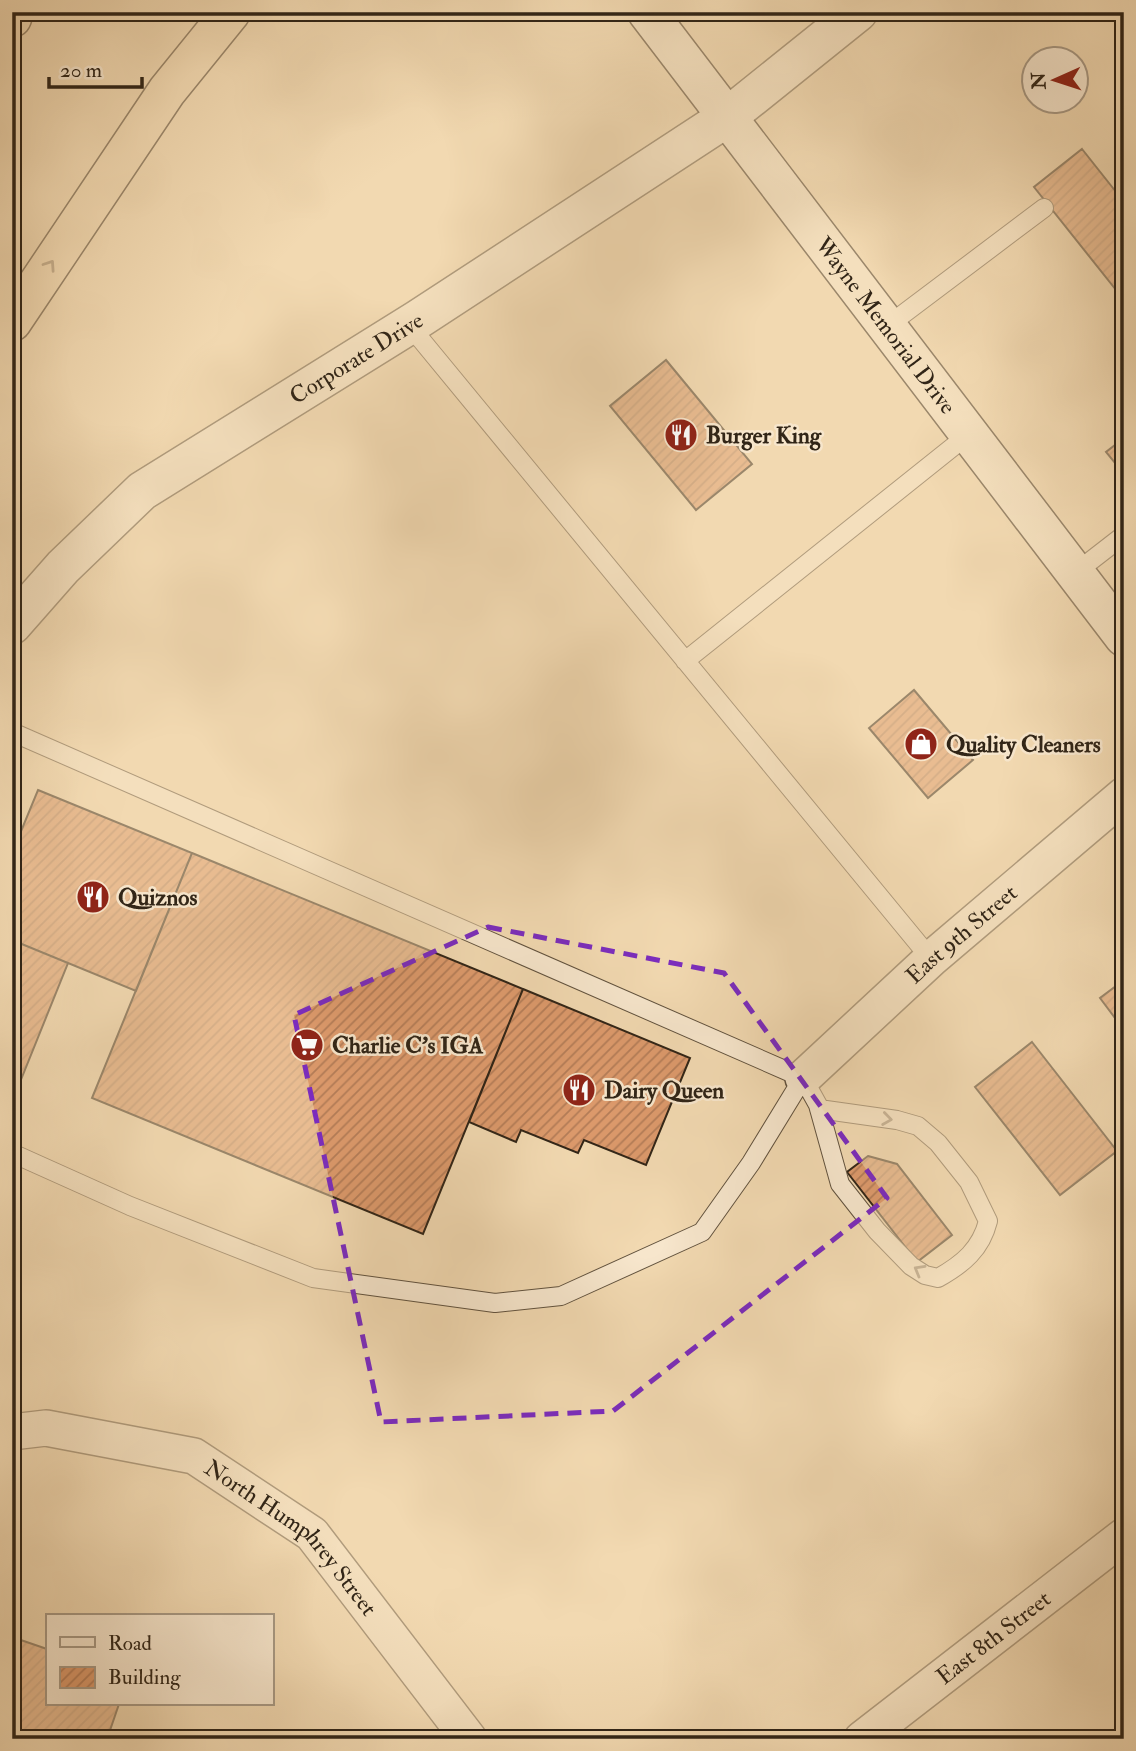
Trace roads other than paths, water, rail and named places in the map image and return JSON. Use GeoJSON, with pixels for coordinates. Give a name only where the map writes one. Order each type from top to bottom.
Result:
{"type":"FeatureCollection","features":[{"type":"Feature","properties":{"kind":"highway"},"geometry":{"type":"LineString","coordinates":[[12,18],[15,12]]}},
{"type":"Feature","properties":{"kind":"highway"},"geometry":{"type":"LineString","coordinates":[[12,322],[167,91],[231,12]]}},
{"type":"Feature","properties":{"kind":"street","name":"Wayne Memorial Drive"},"geometry":{"type":"LineString","coordinates":[[647,12],[1124,637]]}},
{"type":"Feature","properties":{"kind":"street","name":"Corporate Drive"},"geometry":{"type":"LineString","coordinates":[[12,625],[63,567],[142,491],[409,325],[726,118],[858,12]]}},
{"type":"Feature","properties":{"kind":"street","name":"East 9th Street"},"geometry":{"type":"LineString","coordinates":[[803,1078],[931,959],[1124,795]]}},
{"type":"Feature","properties":{"kind":"street","name":"North Humphrey Street"},"geometry":{"type":"LineString","coordinates":[[12,1432],[46,1428],[194,1456],[312,1534],[469,1739]]}},
{"type":"Feature","properties":{"kind":"street","name":"East 8th Street"},"geometry":{"type":"LineString","coordinates":[[862,1739],[1124,1536]]}},
{"type":"Feature","properties":{"kind":"lane"},"geometry":{"type":"LineString","coordinates":[[886,327],[1044,208]]}},
{"type":"Feature","properties":{"kind":"lane"},"geometry":{"type":"LineString","coordinates":[[409,325],[931,959]]}},
{"type":"Feature","properties":{"kind":"lane"},"geometry":{"type":"LineString","coordinates":[[685,661],[968,434]]}},
{"type":"Feature","properties":{"kind":"lane"},"geometry":{"type":"LineString","coordinates":[[1075,573],[1124,535]]}},
{"type":"Feature","properties":{"kind":"lane"},"geometry":{"type":"LineString","coordinates":[[12,732],[803,1078],[819,1109],[840,1184],[877,1231],[911,1266],[925,1275],[938,1278],[964,1261],[981,1243],[988,1221],[969,1182],[938,1143],[918,1126],[897,1119],[819,1109]]}},
{"type":"Feature","properties":{"kind":"lane"},"geometry":{"type":"LineString","coordinates":[[12,1153],[130,1206],[313,1278],[495,1303],[561,1296],[702,1232],[751,1163],[803,1078]]}},
{"type":"Feature","properties":{"kind":"place","name":"Burger King"},"geometry":{"type":"Point","coordinates":[681,435]}},
{"type":"Feature","properties":{"kind":"place","name":"Quality Cleaners"},"geometry":{"type":"Point","coordinates":[921,744]}},
{"type":"Feature","properties":{"kind":"place","name":"Quiznos"},"geometry":{"type":"Point","coordinates":[93,897]}},
{"type":"Feature","properties":{"kind":"place","name":"Charlie C's IGA"},"geometry":{"type":"Point","coordinates":[307,1045]}},
{"type":"Feature","properties":{"kind":"place","name":"Dairy Queen"},"geometry":{"type":"Point","coordinates":[579,1090]}}]}
